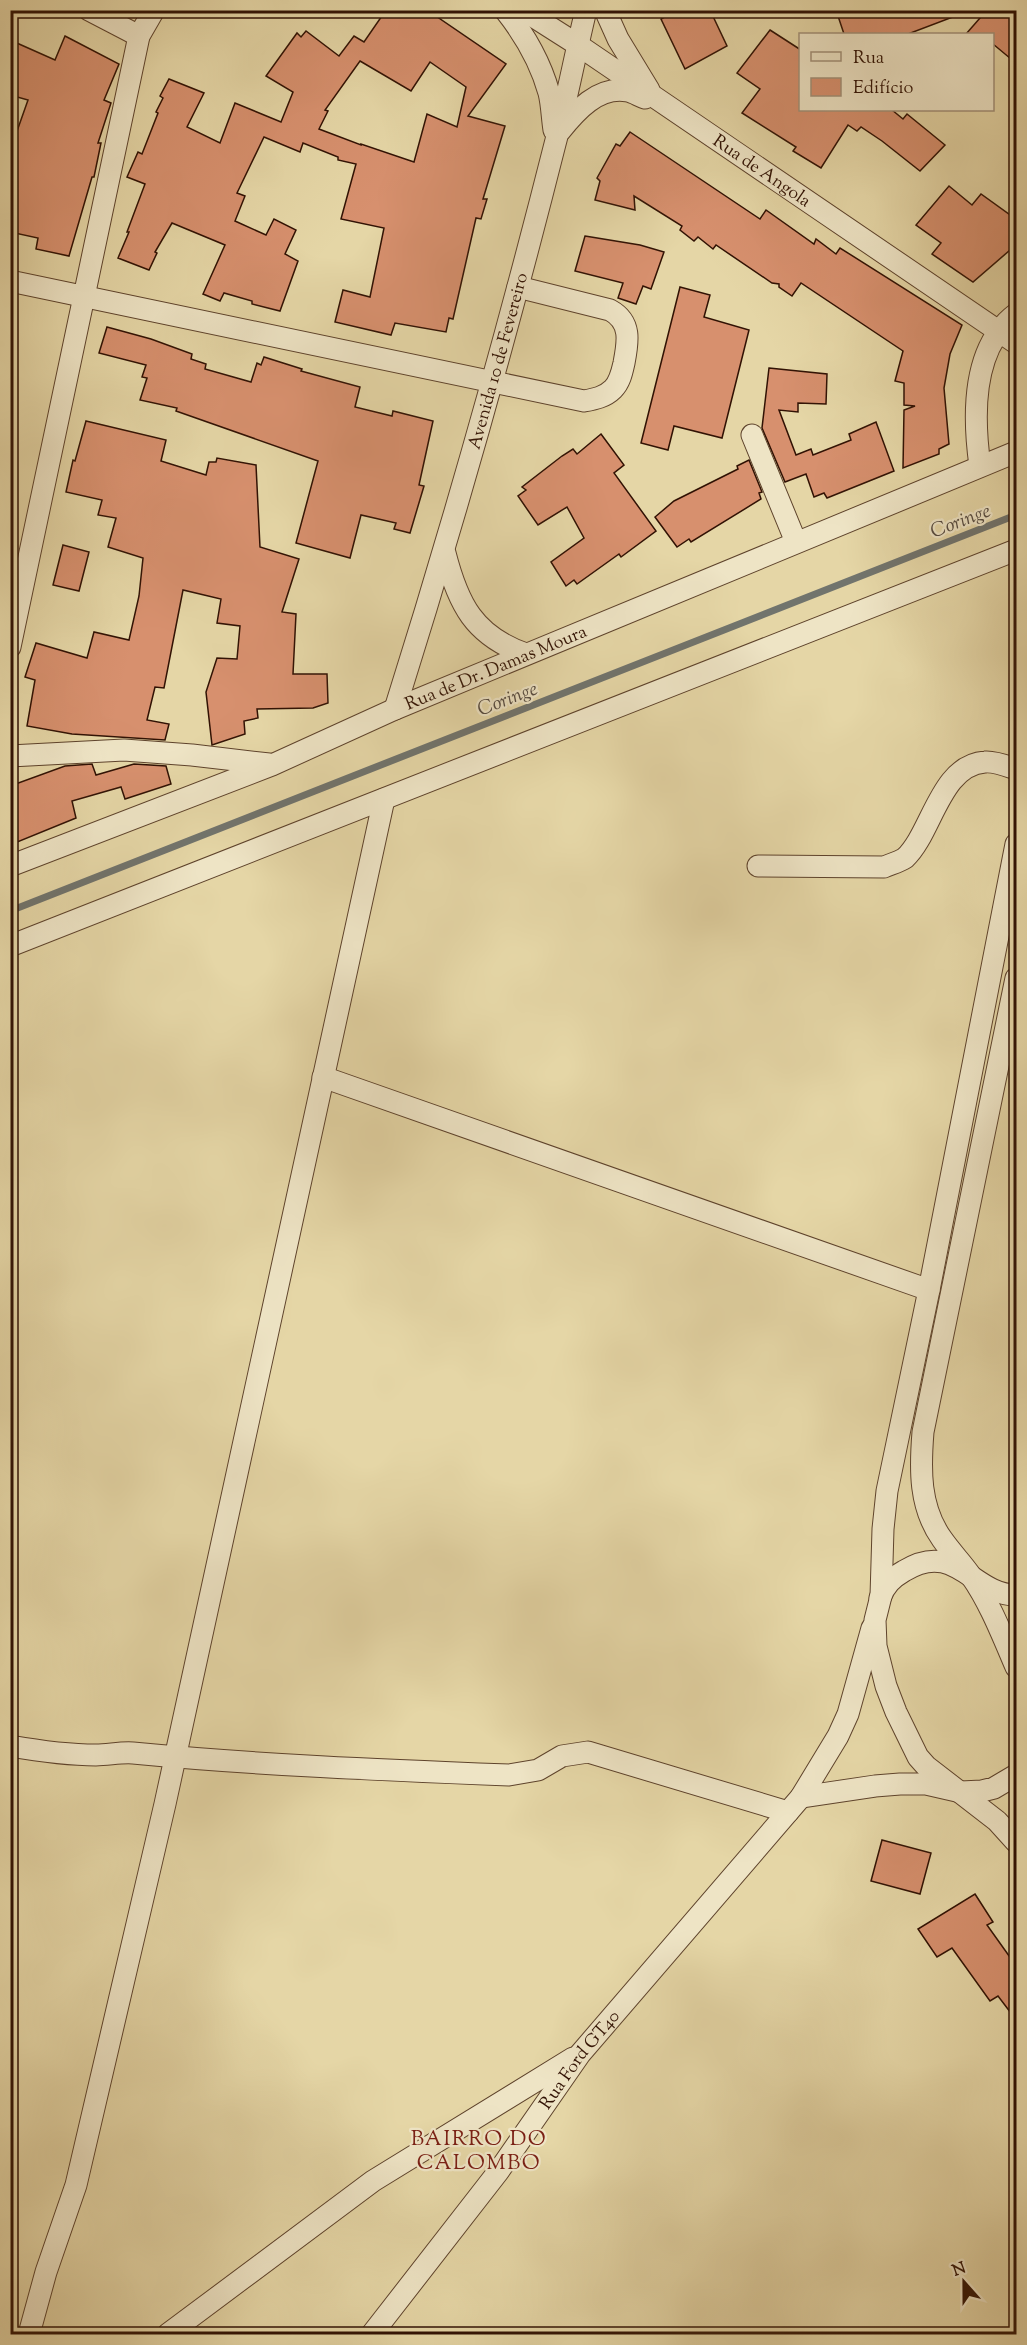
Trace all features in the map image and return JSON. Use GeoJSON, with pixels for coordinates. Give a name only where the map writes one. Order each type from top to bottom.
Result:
{"type":"FeatureCollection","features":[{"type":"Feature","properties":{"kind":"street"},"geometry":{"type":"LineString","coordinates":[[89,10],[139,36]]}},
{"type":"Feature","properties":{"kind":"street"},"geometry":{"type":"LineString","coordinates":[[10,647],[139,36],[154,10]]}},
{"type":"Feature","properties":{"kind":"street"},"geometry":{"type":"LineString","coordinates":[[505,10],[528,45],[549,92],[557,138]]}},
{"type":"Feature","properties":{"kind":"street","name":"Rua de Angola"},"geometry":{"type":"LineString","coordinates":[[523,10],[1017,343]]}},
{"type":"Feature","properties":{"kind":"street","name":"Avenida 10 de Fevereiro"},"geometry":{"type":"LineString","coordinates":[[395,709],[445,552],[492,383],[557,138],[586,10]]}},
{"type":"Feature","properties":{"kind":"street"},"geometry":{"type":"LineString","coordinates":[[605,10],[618,39],[659,101]]}},
{"type":"Feature","properties":{"kind":"street"},"geometry":{"type":"LineString","coordinates":[[557,138],[583,105],[613,92],[626,91],[659,101]]}},
{"type":"Feature","properties":{"kind":"street"},"geometry":{"type":"LineString","coordinates":[[10,281],[584,401],[604,396],[615,388],[621,377],[628,339],[622,320],[616,313],[518,287]]}},
{"type":"Feature","properties":{"kind":"street"},"geometry":{"type":"LineString","coordinates":[[981,466],[975,423],[976,398],[986,359],[998,332],[1017,314]]}},
{"type":"Feature","properties":{"kind":"street"},"geometry":{"type":"LineString","coordinates":[[752,435],[796,542]]}},
{"type":"Feature","properties":{"kind":"street","name":"Rua de Dr. Damas Moura"},"geometry":{"type":"LineString","coordinates":[[10,866],[272,765],[395,709],[526,654],[1017,453]]}},
{"type":"Feature","properties":{"kind":"street"},"geometry":{"type":"LineString","coordinates":[[10,946],[1017,550]]}},
{"type":"Feature","properties":{"kind":"street"},"geometry":{"type":"LineString","coordinates":[[445,552],[456,592],[474,622],[506,647],[526,654]]}},
{"type":"Feature","properties":{"kind":"street"},"geometry":{"type":"LineString","coordinates":[[10,756],[124,750],[192,754],[272,765]]}},
{"type":"Feature","properties":{"kind":"street"},"geometry":{"type":"LineString","coordinates":[[758,866],[884,867],[902,860],[914,849],[941,795],[958,774],[970,766],[986,761],[1017,769]]}},
{"type":"Feature","properties":{"kind":"street"},"geometry":{"type":"LineString","coordinates":[[29,2334],[46,2272],[76,2185],[176,1758],[384,799]]}},
{"type":"Feature","properties":{"kind":"street"},"geometry":{"type":"LineString","coordinates":[[881,1596],[883,1529],[887,1491],[1017,844]]}},
{"type":"Feature","properties":{"kind":"street"},"geometry":{"type":"LineString","coordinates":[[1017,978],[923,1432],[920,1471],[923,1493],[930,1516],[941,1538],[971,1576],[1017,1667]]}},
{"type":"Feature","properties":{"kind":"street"},"geometry":{"type":"LineString","coordinates":[[323,1077],[929,1290]]}},
{"type":"Feature","properties":{"kind":"street"},"geometry":{"type":"LineString","coordinates":[[1017,1596],[997,1593],[961,1568],[938,1561],[925,1562],[909,1568],[886,1585],[875,1620],[874,1635],[886,1686],[918,1757],[926,1766],[997,1821],[1017,1842]]}},
{"type":"Feature","properties":{"kind":"street","name":"Rua Ford GT40"},"geometry":{"type":"LineString","coordinates":[[372,2334],[498,2172],[580,2054],[794,1805],[838,1736],[848,1714],[881,1596]]}},
{"type":"Feature","properties":{"kind":"street"},"geometry":{"type":"LineString","coordinates":[[10,1746],[51,1753],[97,1755],[129,1753],[328,1767],[509,1774],[538,1770],[562,1756],[588,1752],[794,1805],[875,1786],[900,1784],[926,1784],[961,1792],[982,1791],[994,1788],[1017,1775]]}},
{"type":"Feature","properties":{"kind":"street"},"geometry":{"type":"LineString","coordinates":[[168,2334],[374,2181],[580,2054]]}},
{"type":"Feature","properties":{"kind":"building"},"geometry":{"type":"Polygon","coordinates":[[[386,10],[427,10],[506,64],[468,116],[505,126],[483,199],[487,199],[481,219],[476,218],[453,319],[449,318],[446,332],[395,323],[391,335],[335,322],[343,290],[370,297],[384,228],[341,219],[356,164],[338,160],[338,157],[303,143],[300,152],[264,137],[237,193],[245,196],[235,221],[266,235],[274,219],[296,230],[285,254],[298,261],[280,311],[252,304],[252,301],[224,293],[220,301],[203,294],[225,245],[172,223],[155,252],[157,253],[149,270],[118,258],[145,184],[127,177],[138,152],[142,154],[163,98],[160,96],[169,79],[204,93],[187,127],[220,143],[235,103],[281,122],[293,92],[266,76],[297,33],[301,37],[306,31],[339,56],[354,36],[364,42],[386,10]],[[360,61],[325,110],[328,111],[319,129],[414,162],[427,114],[457,127],[466,87],[430,62],[411,91],[360,61]]]}},
{"type":"Feature","properties":{"kind":"building"},"geometry":{"type":"Polygon","coordinates":[[[678,10],[710,10],[727,46],[685,69],[661,19],[678,10]]]}},
{"type":"Feature","properties":{"kind":"building"},"geometry":{"type":"Polygon","coordinates":[[[836,10],[966,10],[966,12],[911,33],[844,33],[836,10]]]}},
{"type":"Feature","properties":{"kind":"building"},"geometry":{"type":"Polygon","coordinates":[[[987,10],[1017,10],[1017,64],[994,45],[994,33],[967,33],[987,10]]]}},
{"type":"Feature","properties":{"kind":"building"},"geometry":{"type":"Polygon","coordinates":[[[770,30],[799,49],[799,111],[893,111],[903,119],[907,114],[945,145],[920,171],[861,127],[857,131],[848,125],[821,168],[793,151],[796,147],[742,113],[760,89],[737,73],[770,30]]]}},
{"type":"Feature","properties":{"kind":"building"},"geometry":{"type":"Polygon","coordinates":[[[65,36],[119,64],[104,100],[111,103],[98,143],[101,143],[94,177],[92,177],[69,256],[36,249],[38,238],[10,232],[10,218],[14,203],[10,202],[10,151],[28,100],[10,95],[10,40],[55,60],[65,36]]]}},
{"type":"Feature","properties":{"kind":"building"},"geometry":{"type":"Polygon","coordinates":[[[630,132],[760,219],[766,210],[814,244],[816,239],[836,254],[840,248],[962,325],[950,354],[944,388],[949,444],[939,449],[939,454],[903,468],[904,410],[915,406],[904,405],[904,383],[895,381],[903,351],[801,283],[792,296],[779,287],[779,284],[772,283],[716,245],[713,249],[698,237],[694,241],[680,230],[682,226],[634,196],[635,210],[595,200],[600,181],[597,178],[616,144],[620,146],[630,132]]]}},
{"type":"Feature","properties":{"kind":"building"},"geometry":{"type":"Polygon","coordinates":[[[949,186],[972,205],[981,194],[1017,220],[1017,244],[973,282],[932,254],[941,243],[916,225],[949,186]]]}},
{"type":"Feature","properties":{"kind":"building"},"geometry":{"type":"Polygon","coordinates":[[[585,236],[640,245],[664,252],[651,289],[643,286],[636,304],[618,298],[623,283],[575,271],[585,236]]]}},
{"type":"Feature","properties":{"kind":"building"},"geometry":{"type":"Polygon","coordinates":[[[680,287],[710,295],[704,317],[749,330],[722,438],[674,426],[668,450],[641,443],[680,287]]]}},
{"type":"Feature","properties":{"kind":"building"},"geometry":{"type":"Polygon","coordinates":[[[107,327],[151,339],[192,354],[191,359],[206,364],[205,369],[251,382],[257,363],[261,365],[264,357],[302,369],[301,371],[360,387],[355,407],[392,416],[393,411],[433,421],[419,485],[424,486],[410,533],[394,529],[396,523],[361,515],[350,558],[296,543],[318,461],[176,411],[177,408],[140,400],[147,378],[142,377],[146,365],[99,353],[107,327]]]}},
{"type":"Feature","properties":{"kind":"building"},"geometry":{"type":"Polygon","coordinates":[[[769,368],[827,374],[826,404],[798,403],[798,412],[779,410],[796,455],[811,449],[813,455],[851,440],[849,434],[876,422],[894,471],[827,498],[824,493],[814,497],[806,474],[785,482],[762,428],[769,368]]]}},
{"type":"Feature","properties":{"kind":"building"},"geometry":{"type":"Polygon","coordinates":[[[86,421],[166,440],[161,461],[206,475],[209,462],[216,462],[217,458],[256,465],[260,547],[299,559],[282,612],[296,614],[293,674],[327,674],[328,703],[313,708],[257,709],[258,718],[244,721],[245,734],[212,745],[206,692],[217,658],[237,659],[240,626],[217,623],[221,599],[183,590],[164,688],[155,687],[147,720],[169,724],[165,740],[72,734],[27,726],[35,680],[25,677],[36,643],[87,658],[94,632],[129,640],[139,596],[143,558],[108,547],[116,518],[98,515],[102,500],[66,492],[73,460],[75,461],[86,421]]]}},
{"type":"Feature","properties":{"kind":"building"},"geometry":{"type":"Polygon","coordinates":[[[601,434],[624,465],[614,473],[656,531],[621,557],[619,554],[577,584],[574,580],[566,586],[551,562],[584,538],[567,507],[538,525],[518,496],[526,490],[522,487],[562,456],[573,449],[577,454],[601,434]]]}},
{"type":"Feature","properties":{"kind":"building"},"geometry":{"type":"Polygon","coordinates":[[[749,460],[762,492],[759,493],[761,499],[691,542],[689,539],[677,547],[655,517],[674,501],[738,469],[737,466],[749,460]]]}},
{"type":"Feature","properties":{"kind":"building"},"geometry":{"type":"Polygon","coordinates":[[[63,545],[89,552],[79,591],[53,585],[63,545]]]}},
{"type":"Feature","properties":{"kind":"building"},"geometry":{"type":"Polygon","coordinates":[[[92,764],[96,775],[134,764],[166,766],[171,784],[125,799],[121,787],[72,801],[76,818],[10,845],[10,786],[65,766],[92,764]]]}},
{"type":"Feature","properties":{"kind":"building"},"geometry":{"type":"Polygon","coordinates":[[[882,1840],[931,1853],[920,1894],[871,1881],[882,1840]]]}},
{"type":"Feature","properties":{"kind":"building"},"geometry":{"type":"Polygon","coordinates":[[[975,1894],[993,1922],[987,1925],[1017,1967],[1017,2021],[998,1996],[990,2001],[952,1948],[937,1957],[918,1929],[975,1894]]]}},
{"type":"Feature","properties":{"kind":"waterway","name":"Coringe"},"geometry":{"type":"LineString","coordinates":[[10,911],[1016,515]]}},
{"type":"Feature","properties":{"kind":"district","name":"BAIRRO DO CALOMBO"},"geometry":{"type":"Point","coordinates":[479,2150]}}]}
